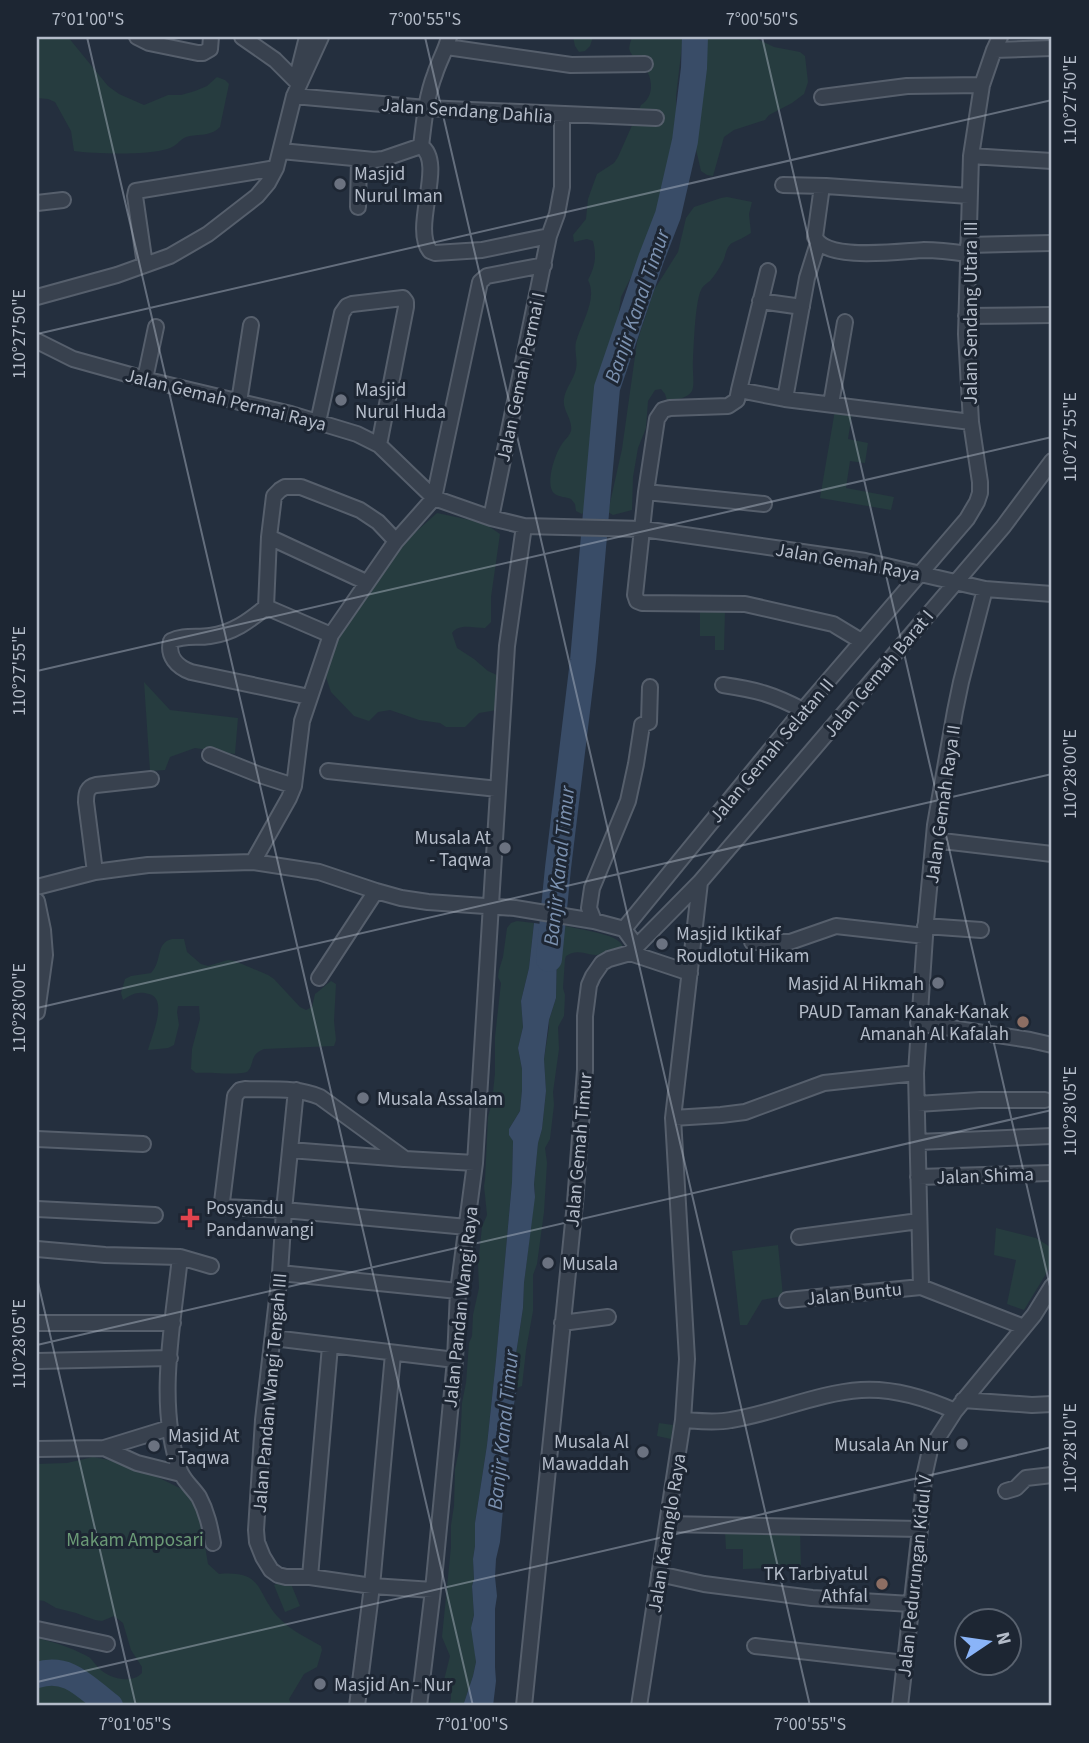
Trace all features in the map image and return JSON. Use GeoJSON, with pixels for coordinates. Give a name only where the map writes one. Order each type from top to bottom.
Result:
{"type":"FeatureCollection","features":[{"type":"Feature","properties":{"kind":"street"},"geometry":{"type":"LineString","coordinates":[[138,37],[149,43],[203,53],[210,49],[211,37]]}},
{"type":"Feature","properties":{"kind":"street"},"geometry":{"type":"LineString","coordinates":[[242,37],[275,60],[296,87]]}},
{"type":"Feature","properties":{"kind":"street"},"geometry":{"type":"LineString","coordinates":[[37,297],[117,275],[183,249],[208,234],[257,195],[276,168],[307,37]]}},
{"type":"Feature","properties":{"kind":"street"},"geometry":{"type":"LineString","coordinates":[[296,87],[321,37]]}},
{"type":"Feature","properties":{"kind":"street"},"geometry":{"type":"LineString","coordinates":[[421,146],[428,97],[448,42],[571,65],[645,64]]}},
{"type":"Feature","properties":{"kind":"street"},"geometry":{"type":"LineString","coordinates":[[997,43],[1052,48]]}},
{"type":"Feature","properties":{"kind":"street","name":"Jalan Sendang Utara III"},"geometry":{"type":"LineString","coordinates":[[920,573],[967,519],[980,493],[971,422],[966,334],[969,195],[971,156],[982,85],[997,43]]}},
{"type":"Feature","properties":{"kind":"street"},"geometry":{"type":"LineString","coordinates":[[822,97],[907,86],[982,85]]}},
{"type":"Feature","properties":{"kind":"street","name":"Jalan Sendang Dahlia"},"geometry":{"type":"LineString","coordinates":[[296,87],[426,108],[562,114],[562,187],[549,236]]}},
{"type":"Feature","properties":{"kind":"street"},"geometry":{"type":"LineString","coordinates":[[562,114],[656,118]]}},
{"type":"Feature","properties":{"kind":"street"},"geometry":{"type":"LineString","coordinates":[[281,151],[383,159],[421,146]]}},
{"type":"Feature","properties":{"kind":"street"},"geometry":{"type":"LineString","coordinates":[[421,146],[427,150],[430,157],[425,220],[426,243],[430,251],[482,250],[549,236]]}},
{"type":"Feature","properties":{"kind":"street"},"geometry":{"type":"LineString","coordinates":[[971,156],[1052,161]]}},
{"type":"Feature","properties":{"kind":"street"},"geometry":{"type":"LineString","coordinates":[[358,206],[359,159]]}},
{"type":"Feature","properties":{"kind":"street"},"geometry":{"type":"LineString","coordinates":[[145,265],[134,194],[136,191],[276,168]]}},
{"type":"Feature","properties":{"kind":"street"},"geometry":{"type":"LineString","coordinates":[[783,186],[969,195]]}},
{"type":"Feature","properties":{"kind":"street"},"geometry":{"type":"LineString","coordinates":[[822,186],[815,237],[818,243],[831,250],[968,249],[1052,243]]}},
{"type":"Feature","properties":{"kind":"street"},"geometry":{"type":"LineString","coordinates":[[37,203],[62,200]]}},
{"type":"Feature","properties":{"kind":"street","name":"Jalan Gemah Permai I"},"geometry":{"type":"LineString","coordinates":[[491,518],[549,236]]}},
{"type":"Feature","properties":{"kind":"street"},"geometry":{"type":"LineString","coordinates":[[785,399],[807,278],[818,243]]}},
{"type":"Feature","properties":{"kind":"street"},"geometry":{"type":"LineString","coordinates":[[253,862],[294,786],[299,735],[331,635],[396,541],[434,498],[480,282],[487,276],[544,265]]}},
{"type":"Feature","properties":{"kind":"street"},"geometry":{"type":"LineString","coordinates":[[768,271],[737,400],[728,406],[670,408],[663,410],[657,419],[635,595],[637,601],[642,603],[745,604],[833,624],[861,641]]}},
{"type":"Feature","properties":{"kind":"street"},"geometry":{"type":"LineString","coordinates":[[318,422],[344,309],[352,304],[398,298],[405,300],[406,307],[379,445]]}},
{"type":"Feature","properties":{"kind":"street"},"geometry":{"type":"LineString","coordinates":[[760,301],[802,307]]}},
{"type":"Feature","properties":{"kind":"street"},"geometry":{"type":"LineString","coordinates":[[966,316],[1052,315]]}},
{"type":"Feature","properties":{"kind":"street"},"geometry":{"type":"LineString","coordinates":[[831,404],[845,322]]}},
{"type":"Feature","properties":{"kind":"street"},"geometry":{"type":"LineString","coordinates":[[239,402],[251,325]]}},
{"type":"Feature","properties":{"kind":"street"},"geometry":{"type":"LineString","coordinates":[[145,379],[156,327]]}},
{"type":"Feature","properties":{"kind":"street","name":"Jalan Gemah Permai Raya"},"geometry":{"type":"LineString","coordinates":[[37,341],[73,359],[291,414],[357,434],[379,445],[434,498],[491,518],[524,526],[643,529]]}},
{"type":"Feature","properties":{"kind":"street"},"geometry":{"type":"LineString","coordinates":[[739,390],[785,399],[971,422]]}},
{"type":"Feature","properties":{"kind":"street","name":"Jalan Gemah Barat I"},"geometry":{"type":"LineString","coordinates":[[700,882],[1003,527],[1050,467]]}},
{"type":"Feature","properties":{"kind":"street"},"geometry":{"type":"LineString","coordinates":[[309,697],[185,670],[172,658],[169,648],[171,641],[229,632],[266,607],[274,496],[285,487],[301,487],[360,510],[378,522],[396,541]]}},
{"type":"Feature","properties":{"kind":"street"},"geometry":{"type":"LineString","coordinates":[[646,492],[764,504]]}},
{"type":"Feature","properties":{"kind":"street","name":"Jalan Pandan Wangi Raya"},"geometry":{"type":"LineString","coordinates":[[419,1706],[455,1360],[458,1291],[475,1163],[507,646],[524,526]]}},
{"type":"Feature","properties":{"kind":"street","name":"Jalan Gemah Raya"},"geometry":{"type":"LineString","coordinates":[[643,529],[864,561],[985,589],[1052,594]]}},
{"type":"Feature","properties":{"kind":"street"},"geometry":{"type":"LineString","coordinates":[[269,537],[366,582]]}},
{"type":"Feature","properties":{"kind":"street","name":"Jalan Gemah Selatan II"},"geometry":{"type":"LineString","coordinates":[[624,929],[803,710],[920,573]]}},
{"type":"Feature","properties":{"kind":"street","name":"Jalan Gemah Raya II"},"geometry":{"type":"LineString","coordinates":[[921,1287],[916,1073],[925,931],[934,840],[961,682],[985,589]]}},
{"type":"Feature","properties":{"kind":"street"},"geometry":{"type":"LineString","coordinates":[[266,607],[331,635]]}},
{"type":"Feature","properties":{"kind":"street"},"geometry":{"type":"LineString","coordinates":[[723,685],[762,692],[781,698],[803,710]]}},
{"type":"Feature","properties":{"kind":"street"},"geometry":{"type":"LineString","coordinates":[[594,921],[589,908],[592,888],[628,801],[642,725],[649,722],[650,687]]}},
{"type":"Feature","properties":{"kind":"street"},"geometry":{"type":"LineString","coordinates":[[210,755],[294,786]]}},
{"type":"Feature","properties":{"kind":"street"},"geometry":{"type":"LineString","coordinates":[[328,771],[498,789]]}},
{"type":"Feature","properties":{"kind":"street"},"geometry":{"type":"LineString","coordinates":[[95,872],[87,791],[96,785],[152,779]]}},
{"type":"Feature","properties":{"kind":"street"},"geometry":{"type":"LineString","coordinates":[[934,840],[1052,853]]}},
{"type":"Feature","properties":{"kind":"street"},"geometry":{"type":"LineString","coordinates":[[37,887],[95,872],[148,865],[253,862],[319,872],[376,891],[428,902],[516,908],[594,921],[624,929],[634,950],[690,974]]}},
{"type":"Feature","properties":{"kind":"street"},"geometry":{"type":"LineString","coordinates":[[700,882],[673,1118],[733,1114],[755,1109],[819,1084],[916,1073]]}},
{"type":"Feature","properties":{"kind":"street","name":"Jalan Gemah Timur"},"geometry":{"type":"LineString","coordinates":[[524,1706],[582,1119],[585,1016],[589,985],[603,963],[634,950],[700,882]]}},
{"type":"Feature","properties":{"kind":"street"},"geometry":{"type":"LineString","coordinates":[[319,978],[376,891]]}},
{"type":"Feature","properties":{"kind":"street"},"geometry":{"type":"LineString","coordinates":[[37,901],[45,955],[37,1012]]}},
{"type":"Feature","properties":{"kind":"street"},"geometry":{"type":"LineString","coordinates":[[752,942],[790,942],[836,926],[925,931],[981,930]]}},
{"type":"Feature","properties":{"kind":"street"},"geometry":{"type":"LineString","coordinates":[[918,1023],[1052,1045]]}},
{"type":"Feature","properties":{"kind":"street"},"geometry":{"type":"LineString","coordinates":[[405,1159],[320,1097],[296,1090],[240,1090],[235,1096],[222,1202],[229,1208],[284,1210],[467,1227]]}},
{"type":"Feature","properties":{"kind":"street","name":"Jalan Pandan Wangi Tengah III"},"geometry":{"type":"LineString","coordinates":[[296,1090],[280,1273],[263,1420],[257,1542],[271,1570],[278,1575],[433,1590]]}},
{"type":"Feature","properties":{"kind":"street"},"geometry":{"type":"LineString","coordinates":[[917,1104],[1045,1100]]}},
{"type":"Feature","properties":{"kind":"street","name":"Jalan Karanglo Raya"},"geometry":{"type":"LineString","coordinates":[[639,1706],[683,1420],[687,1359],[673,1118]]}},
{"type":"Feature","properties":{"kind":"street"},"geometry":{"type":"LineString","coordinates":[[918,1142],[1052,1136]]}},
{"type":"Feature","properties":{"kind":"street"},"geometry":{"type":"LineString","coordinates":[[37,1139],[143,1144]]}},
{"type":"Feature","properties":{"kind":"street"},"geometry":{"type":"LineString","coordinates":[[290,1150],[475,1163]]}},
{"type":"Feature","properties":{"kind":"street","name":"Jalan Shima"},"geometry":{"type":"LineString","coordinates":[[918,1177],[1052,1173]]}},
{"type":"Feature","properties":{"kind":"street"},"geometry":{"type":"LineString","coordinates":[[37,1209],[155,1215]]}},
{"type":"Feature","properties":{"kind":"street"},"geometry":{"type":"LineString","coordinates":[[799,1237],[919,1221]]}},
{"type":"Feature","properties":{"kind":"street"},"geometry":{"type":"LineString","coordinates":[[37,1249],[105,1255],[180,1257],[211,1266]]}},
{"type":"Feature","properties":{"kind":"street"},"geometry":{"type":"LineString","coordinates":[[180,1257],[170,1358],[169,1428],[181,1474],[204,1507],[213,1544]]}},
{"type":"Feature","properties":{"kind":"street"},"geometry":{"type":"LineString","coordinates":[[280,1273],[458,1291]]}},
{"type":"Feature","properties":{"kind":"street","name":"Jalan Pedurungan Kidul V"},"geometry":{"type":"LineString","coordinates":[[900,1706],[926,1463],[930,1450],[959,1405],[1034,1315],[1052,1286]]}},
{"type":"Feature","properties":{"kind":"street"},"geometry":{"type":"LineString","coordinates":[[921,1287],[1024,1327]]}},
{"type":"Feature","properties":{"kind":"street","name":"Jalan Buntu"},"geometry":{"type":"LineString","coordinates":[[787,1300],[921,1287]]}},
{"type":"Feature","properties":{"kind":"street"},"geometry":{"type":"LineString","coordinates":[[1034,1315],[1052,1315]]}},
{"type":"Feature","properties":{"kind":"street"},"geometry":{"type":"LineString","coordinates":[[562,1323],[608,1317]]}},
{"type":"Feature","properties":{"kind":"street"},"geometry":{"type":"LineString","coordinates":[[37,1324],[173,1323]]}},
{"type":"Feature","properties":{"kind":"street"},"geometry":{"type":"LineString","coordinates":[[273,1338],[455,1360]]}},
{"type":"Feature","properties":{"kind":"street"},"geometry":{"type":"LineString","coordinates":[[310,1577],[330,1346]]}},
{"type":"Feature","properties":{"kind":"street"},"geometry":{"type":"LineString","coordinates":[[357,1706],[372,1586],[393,1354]]}},
{"type":"Feature","properties":{"kind":"street"},"geometry":{"type":"LineString","coordinates":[[37,1361],[170,1358]]}},
{"type":"Feature","properties":{"kind":"street"},"geometry":{"type":"LineString","coordinates":[[683,1420],[714,1422],[737,1419],[810,1399],[863,1390],[894,1392],[959,1405],[1052,1404]]}},
{"type":"Feature","properties":{"kind":"street"},"geometry":{"type":"LineString","coordinates":[[37,1449],[103,1448],[169,1428]]}},
{"type":"Feature","properties":{"kind":"street"},"geometry":{"type":"LineString","coordinates":[[103,1448],[137,1463],[181,1474]]}},
{"type":"Feature","properties":{"kind":"street"},"geometry":{"type":"LineString","coordinates":[[1006,1491],[1016,1488],[1026,1478],[1052,1475]]}},
{"type":"Feature","properties":{"kind":"street"},"geometry":{"type":"LineString","coordinates":[[667,1524],[920,1529]]}},
{"type":"Feature","properties":{"kind":"street"},"geometry":{"type":"LineString","coordinates":[[659,1574],[704,1584],[812,1598],[911,1604]]}},
{"type":"Feature","properties":{"kind":"street"},"geometry":{"type":"LineString","coordinates":[[37,1629],[107,1644]]}},
{"type":"Feature","properties":{"kind":"street"},"geometry":{"type":"LineString","coordinates":[[755,1646],[905,1663]]}},
{"type":"Feature","properties":{"kind":"green space"},"geometry":{"type":"Polygon","coordinates":[[[37,37],[68,37],[108,86],[144,105],[168,95],[195,91],[207,86],[217,77],[225,80],[229,84],[220,127],[209,133],[182,139],[164,150],[152,152],[74,151],[71,131],[55,102],[37,98],[37,37]]]}},
{"type":"Feature","properties":{"kind":"green space"},"geometry":{"type":"Polygon","coordinates":[[[573,37],[593,37],[590,46],[579,52],[573,37]]]}},
{"type":"Feature","properties":{"kind":"green space"},"geometry":{"type":"Polygon","coordinates":[[[632,37],[683,37],[676,96],[676,140],[651,237],[621,297],[618,318],[599,383],[594,444],[588,464],[587,509],[582,514],[576,511],[571,499],[555,494],[550,484],[556,455],[571,431],[564,399],[576,369],[576,342],[590,303],[591,287],[588,280],[595,261],[593,241],[587,239],[574,242],[573,235],[586,219],[588,199],[597,174],[614,163],[641,105],[649,97],[651,86],[646,70],[630,51],[632,37]]]}},
{"type":"Feature","properties":{"kind":"green space"},"geometry":{"type":"Polygon","coordinates":[[[702,37],[753,37],[774,47],[800,52],[805,56],[808,82],[804,94],[792,103],[765,120],[734,130],[724,137],[713,176],[701,171],[692,132],[702,37]]]}},
{"type":"Feature","properties":{"kind":"green space"},"geometry":{"type":"Polygon","coordinates":[[[727,197],[752,202],[749,214],[751,233],[730,245],[718,270],[702,288],[695,322],[692,391],[684,397],[667,400],[661,389],[655,390],[648,401],[646,428],[638,448],[633,477],[632,510],[613,515],[608,512],[622,449],[637,342],[654,290],[678,252],[686,218],[694,207],[727,197]]]}},
{"type":"Feature","properties":{"kind":"green space"},"geometry":{"type":"Polygon","coordinates":[[[835,410],[852,414],[848,439],[868,443],[865,463],[850,461],[846,488],[894,497],[891,510],[820,498],[835,410]]]}},
{"type":"Feature","properties":{"kind":"green space"},"geometry":{"type":"Polygon","coordinates":[[[437,513],[484,523],[500,534],[491,597],[491,622],[485,628],[463,627],[452,633],[457,648],[499,676],[497,710],[479,713],[465,727],[446,727],[390,710],[378,712],[369,721],[354,716],[331,692],[326,677],[332,649],[361,601],[410,537],[437,513]]]}},
{"type":"Feature","properties":{"kind":"green space"},"geometry":{"type":"Polygon","coordinates":[[[700,609],[725,610],[724,650],[715,650],[715,636],[700,636],[700,609]]]}},
{"type":"Feature","properties":{"kind":"green space"},"geometry":{"type":"Polygon","coordinates":[[[144,682],[170,710],[238,718],[235,754],[195,748],[170,757],[165,770],[150,771],[144,682]]]}},
{"type":"Feature","properties":{"kind":"green space"},"geometry":{"type":"Polygon","coordinates":[[[517,921],[534,923],[529,968],[521,1001],[523,1027],[518,1048],[522,1090],[520,1111],[509,1129],[513,1141],[512,1182],[487,1445],[475,1523],[472,1621],[476,1662],[463,1706],[448,1706],[451,1693],[444,1680],[450,1656],[442,1637],[462,1403],[479,1288],[478,1264],[482,1227],[487,1215],[484,1186],[488,1117],[495,1073],[495,1037],[501,983],[498,977],[507,928],[517,921]]]}},
{"type":"Feature","properties":{"kind":"green space"},"geometry":{"type":"Polygon","coordinates":[[[561,927],[613,938],[622,945],[622,951],[604,955],[573,953],[565,959],[564,1016],[558,1027],[559,1049],[553,1092],[554,1105],[550,1139],[545,1148],[547,1163],[544,1212],[533,1275],[533,1311],[522,1386],[517,1388],[516,1354],[523,1308],[538,1142],[546,1091],[544,1059],[549,1020],[556,998],[557,946],[561,927]]]}},
{"type":"Feature","properties":{"kind":"green space"},"geometry":{"type":"Polygon","coordinates":[[[172,939],[184,939],[187,952],[201,964],[208,966],[228,960],[235,961],[268,975],[306,1010],[312,1007],[315,994],[331,981],[336,984],[334,1046],[264,1049],[256,1054],[248,1071],[232,1074],[196,1073],[191,1069],[192,1049],[200,1019],[199,1006],[178,1006],[179,1025],[174,1045],[148,1050],[157,1019],[158,1003],[155,997],[149,994],[135,994],[123,1000],[121,993],[125,979],[151,973],[163,944],[172,939]]]}},
{"type":"Feature","properties":{"kind":"green space"},"geometry":{"type":"Polygon","coordinates":[[[996,1228],[1036,1238],[1052,1248],[1052,1264],[1024,1310],[1007,1304],[1016,1260],[994,1255],[996,1228]]]}},
{"type":"Feature","properties":{"kind":"green space"},"geometry":{"type":"Polygon","coordinates":[[[778,1245],[783,1296],[762,1300],[747,1325],[740,1325],[732,1251],[778,1245]]]}},
{"type":"Feature","properties":{"kind":"green space"},"geometry":{"type":"Polygon","coordinates":[[[659,1423],[673,1425],[671,1439],[657,1436],[659,1423]]]}},
{"type":"Feature","properties":{"kind":"green space","name":"Makam Amposari"},"geometry":{"type":"Polygon","coordinates":[[[93,1457],[133,1467],[195,1496],[208,1564],[219,1574],[245,1576],[252,1580],[280,1619],[321,1646],[317,1667],[304,1674],[289,1699],[292,1706],[37,1706],[37,1638],[91,1658],[101,1670],[112,1677],[132,1679],[142,1673],[142,1667],[131,1650],[123,1623],[114,1616],[102,1621],[95,1620],[37,1600],[37,1464],[67,1463],[93,1457]]]}},
{"type":"Feature","properties":{"kind":"green space"},"geometry":{"type":"Polygon","coordinates":[[[800,1529],[801,1567],[743,1569],[743,1549],[726,1549],[725,1531],[800,1529]]]}},
{"type":"Feature","properties":{"kind":"green space"},"geometry":{"type":"Polygon","coordinates":[[[289,1579],[300,1606],[285,1612],[274,1585],[289,1579]]]}},
{"type":"Feature","properties":{"kind":"water"},"geometry":{"type":"Polygon","coordinates":[[[534,923],[561,927],[557,947],[556,998],[549,1020],[544,1059],[546,1091],[516,1354],[517,1388],[508,1436],[509,1474],[496,1559],[496,1681],[493,1706],[463,1706],[476,1662],[471,1628],[474,1615],[472,1586],[475,1523],[487,1445],[512,1182],[513,1141],[509,1129],[520,1111],[522,1090],[518,1048],[523,1027],[521,1001],[529,968],[534,923]]]}},
{"type":"Feature","properties":{"kind":"waterway","name":"Banjir Kanal Timur"},"geometry":{"type":"LineString","coordinates":[[549,959],[583,661],[607,388],[668,215],[685,141],[695,37]]}},
{"type":"Feature","properties":{"kind":"waterway"},"geometry":{"type":"LineString","coordinates":[[37,1675],[59,1673],[68,1676],[110,1706]]}},
{"type":"Feature","properties":{"kind":"place","name":"Masjid Nurul Iman"},"geometry":{"type":"Point","coordinates":[340,184]}},
{"type":"Feature","properties":{"kind":"place","name":"Masjid Nurul Huda"},"geometry":{"type":"Point","coordinates":[341,400]}},
{"type":"Feature","properties":{"kind":"place","name":"Musala At - Taqwa"},"geometry":{"type":"Point","coordinates":[505,848]}},
{"type":"Feature","properties":{"kind":"place","name":"Masjid Iktikaf Roudlotul Hikam"},"geometry":{"type":"Point","coordinates":[662,944]}},
{"type":"Feature","properties":{"kind":"place","name":"Masjid Al Hikmah"},"geometry":{"type":"Point","coordinates":[938,983]}},
{"type":"Feature","properties":{"kind":"place","name":"PAUD Taman Kanak-Kanak Amanah Al Kafalah"},"geometry":{"type":"Point","coordinates":[1023,1022]}},
{"type":"Feature","properties":{"kind":"place","name":"Musala Assalam"},"geometry":{"type":"Point","coordinates":[363,1098]}},
{"type":"Feature","properties":{"kind":"place","name":"Posyandu Pandanwangi"},"geometry":{"type":"Point","coordinates":[190,1218]}},
{"type":"Feature","properties":{"kind":"place","name":"Musala"},"geometry":{"type":"Point","coordinates":[548,1263]}},
{"type":"Feature","properties":{"kind":"place","name":"Musala An Nur"},"geometry":{"type":"Point","coordinates":[962,1444]}},
{"type":"Feature","properties":{"kind":"place","name":"Masjid At - Taqwa"},"geometry":{"type":"Point","coordinates":[154,1446]}},
{"type":"Feature","properties":{"kind":"place","name":"Musala Al Mawaddah"},"geometry":{"type":"Point","coordinates":[643,1452]}},
{"type":"Feature","properties":{"kind":"place","name":"TK Tarbiyatul Athfal"},"geometry":{"type":"Point","coordinates":[882,1584]}},
{"type":"Feature","properties":{"kind":"place","name":"Masjid An - Nur"},"geometry":{"type":"Point","coordinates":[320,1684]}}]}
